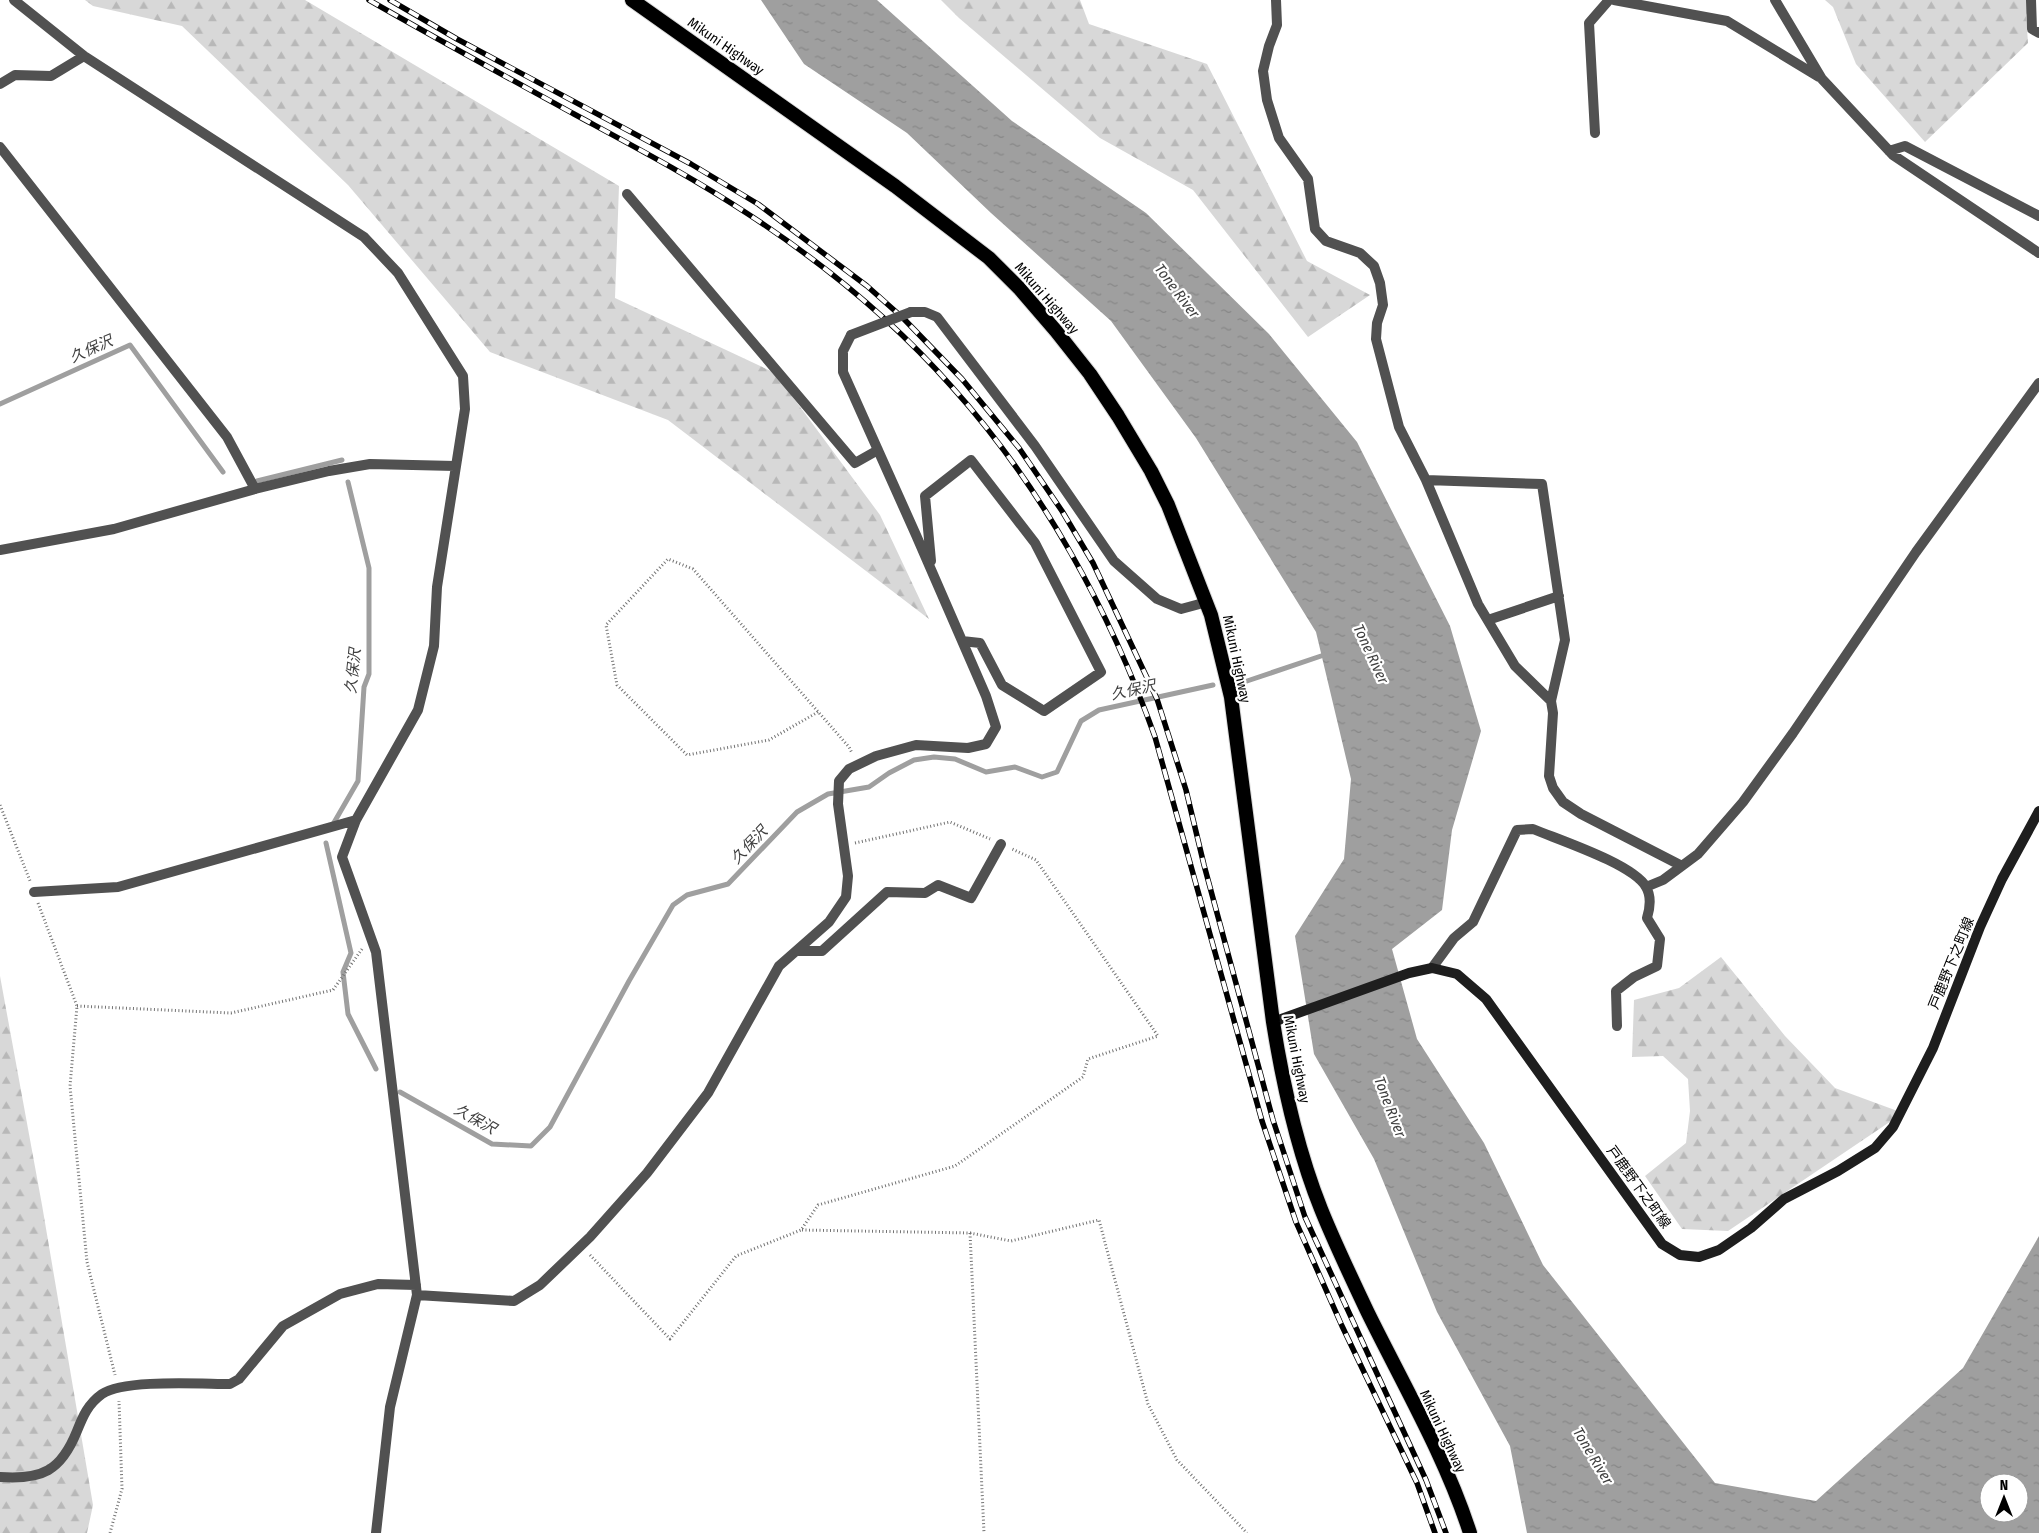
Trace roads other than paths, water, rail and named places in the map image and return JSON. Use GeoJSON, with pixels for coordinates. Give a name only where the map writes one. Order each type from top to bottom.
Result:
{"type":"FeatureCollection","features":[{"type":"Feature","properties":{"kind":"highway","name":"Mikuni Highway"},"geometry":{"type":"LineString","coordinates":[[632,0],[895,186],[989,258],[1019,288],[1056,330],[1090,374],[1151,471],[1168,505],[1212,615],[1231,697],[1273,1022],[1281,1072],[1294,1126],[1321,1208],[1367,1310],[1447,1473],[1470,1533]]}},
{"type":"Feature","properties":{"kind":"main road","name":"戸鹿野下之町線"},"geometry":{"type":"LineString","coordinates":[[1273,1022],[1409,973],[1432,968],[1457,974],[1486,999],[1662,1244],[1680,1255],[1699,1257],[1719,1250],[1751,1228],[1784,1199],[1838,1171],[1874,1148],[1893,1127],[1933,1048],[1980,927],[2002,879],[2039,811]]}},
{"type":"Feature","properties":{"kind":"street"},"geometry":{"type":"LineString","coordinates":[[14,0],[84,56],[364,238],[398,273],[463,376],[465,409],[437,587],[434,646],[418,710],[356,820],[342,858],[376,952],[416,1290],[390,1407],[376,1533]]}},
{"type":"Feature","properties":{"kind":"street"},"geometry":{"type":"LineString","coordinates":[[1276,0],[1277,25],[1269,46],[1264,71],[1267,100],[1279,138],[1308,179],[1315,229],[1326,241],[1360,253],[1374,266],[1380,283],[1383,305],[1377,323],[1376,339],[1399,427],[1426,480],[1478,604],[1515,666],[1551,701]]}},
{"type":"Feature","properties":{"kind":"street"},"geometry":{"type":"LineString","coordinates":[[1596,133],[1589,23],[1609,0]]}},
{"type":"Feature","properties":{"kind":"street"},"geometry":{"type":"LineString","coordinates":[[1614,0],[1727,21],[1822,79]]}},
{"type":"Feature","properties":{"kind":"street"},"geometry":{"type":"LineString","coordinates":[[1776,0],[1822,79],[1889,151],[2039,253]]}},
{"type":"Feature","properties":{"kind":"street"},"geometry":{"type":"LineString","coordinates":[[2031,0],[2032,28],[2039,33]]}},
{"type":"Feature","properties":{"kind":"street"},"geometry":{"type":"LineString","coordinates":[[0,84],[15,75],[51,76],[84,56]]}},
{"type":"Feature","properties":{"kind":"street"},"geometry":{"type":"LineString","coordinates":[[1889,151],[1905,146],[2039,216]]}},
{"type":"Feature","properties":{"kind":"street"},"geometry":{"type":"LineString","coordinates":[[0,147],[227,437],[255,489]]}},
{"type":"Feature","properties":{"kind":"street"},"geometry":{"type":"LineString","coordinates":[[627,194],[855,463],[878,450]]}},
{"type":"Feature","properties":{"kind":"street"},"geometry":{"type":"LineString","coordinates":[[0,1477],[34,1476],[50,1470],[61,1461],[71,1446],[83,1416],[91,1403],[103,1393],[118,1387],[135,1385],[230,1384],[239,1379],[283,1326],[340,1294],[378,1284],[514,1301],[540,1285],[581,1245],[647,1173],[708,1093],[779,966],[829,922],[846,897],[848,876],[838,804],[839,780],[849,769],[876,756],[916,745],[968,748],[986,744],[996,727],[986,696],[843,372],[843,351],[851,335],[911,312],[925,312],[937,317],[1035,446],[1114,561],[1157,599],[1181,609],[1207,602]]}},
{"type":"Feature","properties":{"kind":"street"},"geometry":{"type":"LineString","coordinates":[[1646,887],[1663,880],[1698,854],[1743,802],[1792,734],[1916,552],[2039,383]]}},
{"type":"Feature","properties":{"kind":"street"},"geometry":{"type":"LineString","coordinates":[[931,570],[925,496],[971,460],[1035,543],[1101,672],[1044,711],[1002,686],[980,643],[962,641]]}},
{"type":"Feature","properties":{"kind":"street"},"geometry":{"type":"LineString","coordinates":[[0,550],[114,529],[255,489],[328,471],[370,464],[455,466]]}},
{"type":"Feature","properties":{"kind":"street"},"geometry":{"type":"LineString","coordinates":[[1426,480],[1542,484],[1565,640],[1551,701],[1553,713],[1549,776],[1553,788],[1563,802],[1581,814],[1682,866]]}},
{"type":"Feature","properties":{"kind":"street"},"geometry":{"type":"LineString","coordinates":[[1488,620],[1559,596]]}},
{"type":"Feature","properties":{"kind":"street"},"geometry":{"type":"LineString","coordinates":[[34,892],[118,887],[356,820]]}},
{"type":"Feature","properties":{"kind":"street"},"geometry":{"type":"LineString","coordinates":[[1432,968],[1454,938],[1473,922],[1517,830],[1533,828],[1625,868],[1646,887],[1651,905],[1647,918],[1660,939],[1657,966],[1634,976],[1616,991],[1617,1026]]}},
{"type":"Feature","properties":{"kind":"street"},"geometry":{"type":"LineString","coordinates":[[796,951],[822,950],[887,892],[925,893],[938,885],[971,898],[1001,844]]}},
{"type":"Feature","properties":{"kind":"water","name":"Tone River"},"geometry":{"type":"Polygon","coordinates":[[[761,0],[877,0],[1012,121],[1146,213],[1269,334],[1357,442],[1450,626],[1481,731],[1452,830],[1442,910],[1392,949],[1417,1039],[1484,1143],[1543,1265],[1715,1483],[1816,1501],[1963,1368],[2039,1236],[2039,1533],[1527,1533],[1510,1446],[1437,1312],[1374,1159],[1314,1054],[1295,936],[1344,859],[1351,779],[1316,632],[1196,438],[1111,321],[991,213],[907,133],[804,64],[761,0]]]}},
{"type":"Feature","properties":{"kind":"waterway","name":"久保沢"},"geometry":{"type":"LineString","coordinates":[[0,404],[130,345],[223,472]]}},
{"type":"Feature","properties":{"kind":"waterway","name":"久保沢"},"geometry":{"type":"LineString","coordinates":[[257,481],[342,460]]}},
{"type":"Feature","properties":{"kind":"waterway","name":"久保沢"},"geometry":{"type":"LineString","coordinates":[[332,826],[358,781],[364,687],[369,674],[369,568],[348,482]]}},
{"type":"Feature","properties":{"kind":"waterway","name":"久保沢"},"geometry":{"type":"LineString","coordinates":[[1247,681],[1327,654]]}},
{"type":"Feature","properties":{"kind":"waterway","name":"久保沢"},"geometry":{"type":"LineString","coordinates":[[400,1092],[492,1144],[531,1146],[550,1127],[629,981],[673,905],[687,895],[728,884],[797,812],[828,794],[869,787],[889,773],[914,760],[934,757],[955,759],[986,772],[1015,767],[1042,777],[1057,772],[1081,721],[1099,710],[1213,685]]}},
{"type":"Feature","properties":{"kind":"waterway","name":"久保沢"},"geometry":{"type":"LineString","coordinates":[[326,843],[351,953],[343,972],[348,1014],[376,1069]]}},
{"type":"Feature","properties":{"kind":"railway"},"geometry":{"type":"LineString","coordinates":[[369,0],[684,175],[727,200],[803,252],[856,294],[929,362],[985,426],[1015,466],[1044,508],[1095,597],[1137,690],[1155,737],[1262,1121],[1296,1222],[1342,1326],[1417,1483],[1435,1533]]}},
{"type":"Feature","properties":{"kind":"railway"},"geometry":{"type":"LineString","coordinates":[[390,0],[457,39],[691,164],[758,204],[867,286],[903,318],[962,379],[1019,448],[1062,511],[1093,563],[1157,699],[1186,790],[1204,865],[1273,1120],[1305,1217],[1426,1480],[1446,1533]]}}]}
